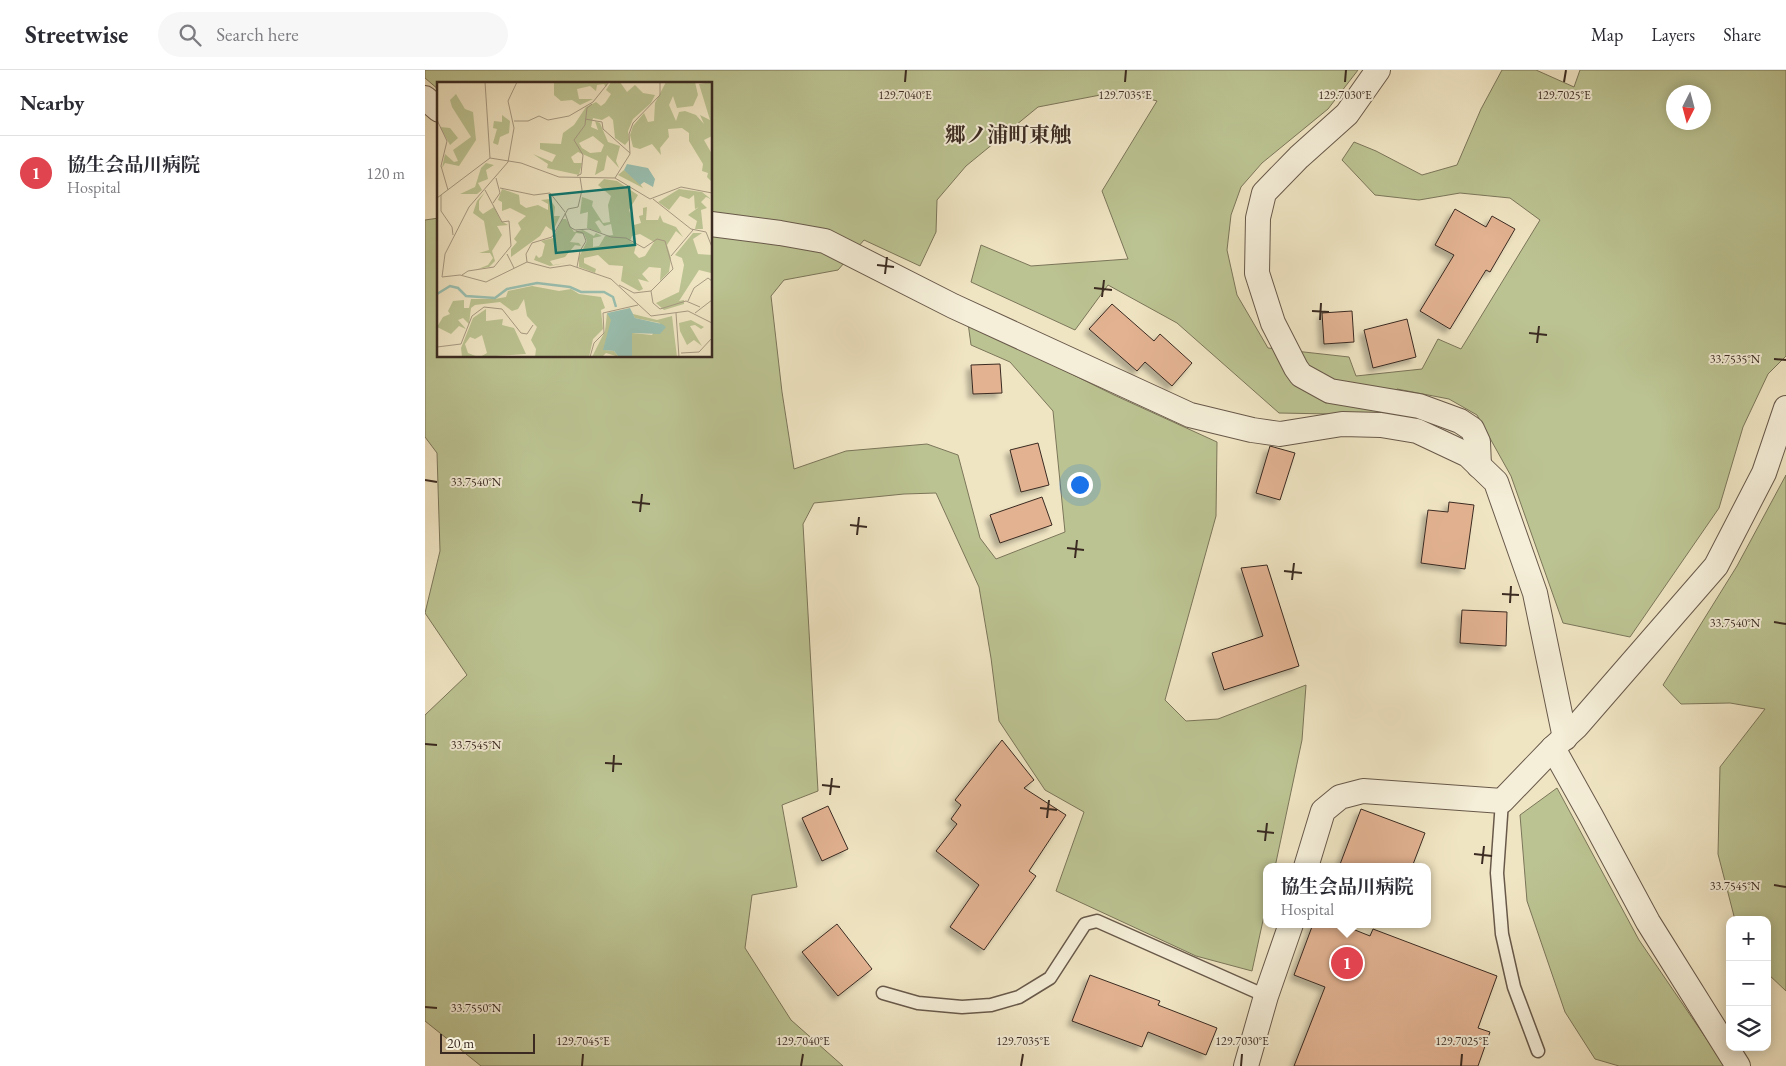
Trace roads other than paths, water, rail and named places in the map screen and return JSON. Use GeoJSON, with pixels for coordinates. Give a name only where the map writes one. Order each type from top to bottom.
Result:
{"type":"FeatureCollection","features":[{"type":"Feature","properties":{"kind":"street"},"geometry":{"type":"LineString","coordinates":[[1378,70],[1347,114],[1299,157],[1264,193],[1258,218],[1257,273],[1273,323],[1301,375],[1330,391],[1419,406],[1460,421],[1472,430],[1478,442],[1479,466]]}},
{"type":"Feature","properties":{"kind":"street"},"geometry":{"type":"LineString","coordinates":[[425,98],[437,108]]}},
{"type":"Feature","properties":{"kind":"street"},"geometry":{"type":"LineString","coordinates":[[713,224],[780,232],[825,242],[953,306],[1190,415],[1252,430],[1280,434],[1342,424],[1381,425],[1417,431],[1468,455],[1495,482],[1535,593],[1559,743],[1591,816],[1648,922],[1738,1066]]}},
{"type":"Feature","properties":{"kind":"street"},"geometry":{"type":"LineString","coordinates":[[1307,863],[1323,811],[1340,797],[1363,791],[1503,801],[1559,743],[1716,566],[1764,473],[1786,408]]}},
{"type":"Feature","properties":{"kind":"street"},"geometry":{"type":"LineString","coordinates":[[1246,1066],[1290,928]]}},
{"type":"Feature","properties":{"kind":"lane"},"geometry":{"type":"LineString","coordinates":[[1503,801],[1497,873],[1502,934],[1514,987],[1538,1051]]}},
{"type":"Feature","properties":{"kind":"lane"},"geometry":{"type":"LineString","coordinates":[[883,993],[919,1003],[963,1007],[991,1005],[1019,997],[1050,978],[1085,924],[1097,921],[1267,996]]}},
{"type":"Feature","properties":{"kind":"place","name":"協生会品川病院"},"geometry":{"type":"Point","coordinates":[1347,963]}},
{"type":"Feature","properties":{"kind":"district","name":"郷ノ浦町東触"},"geometry":{"type":"Point","coordinates":[1008,135]}}]}
